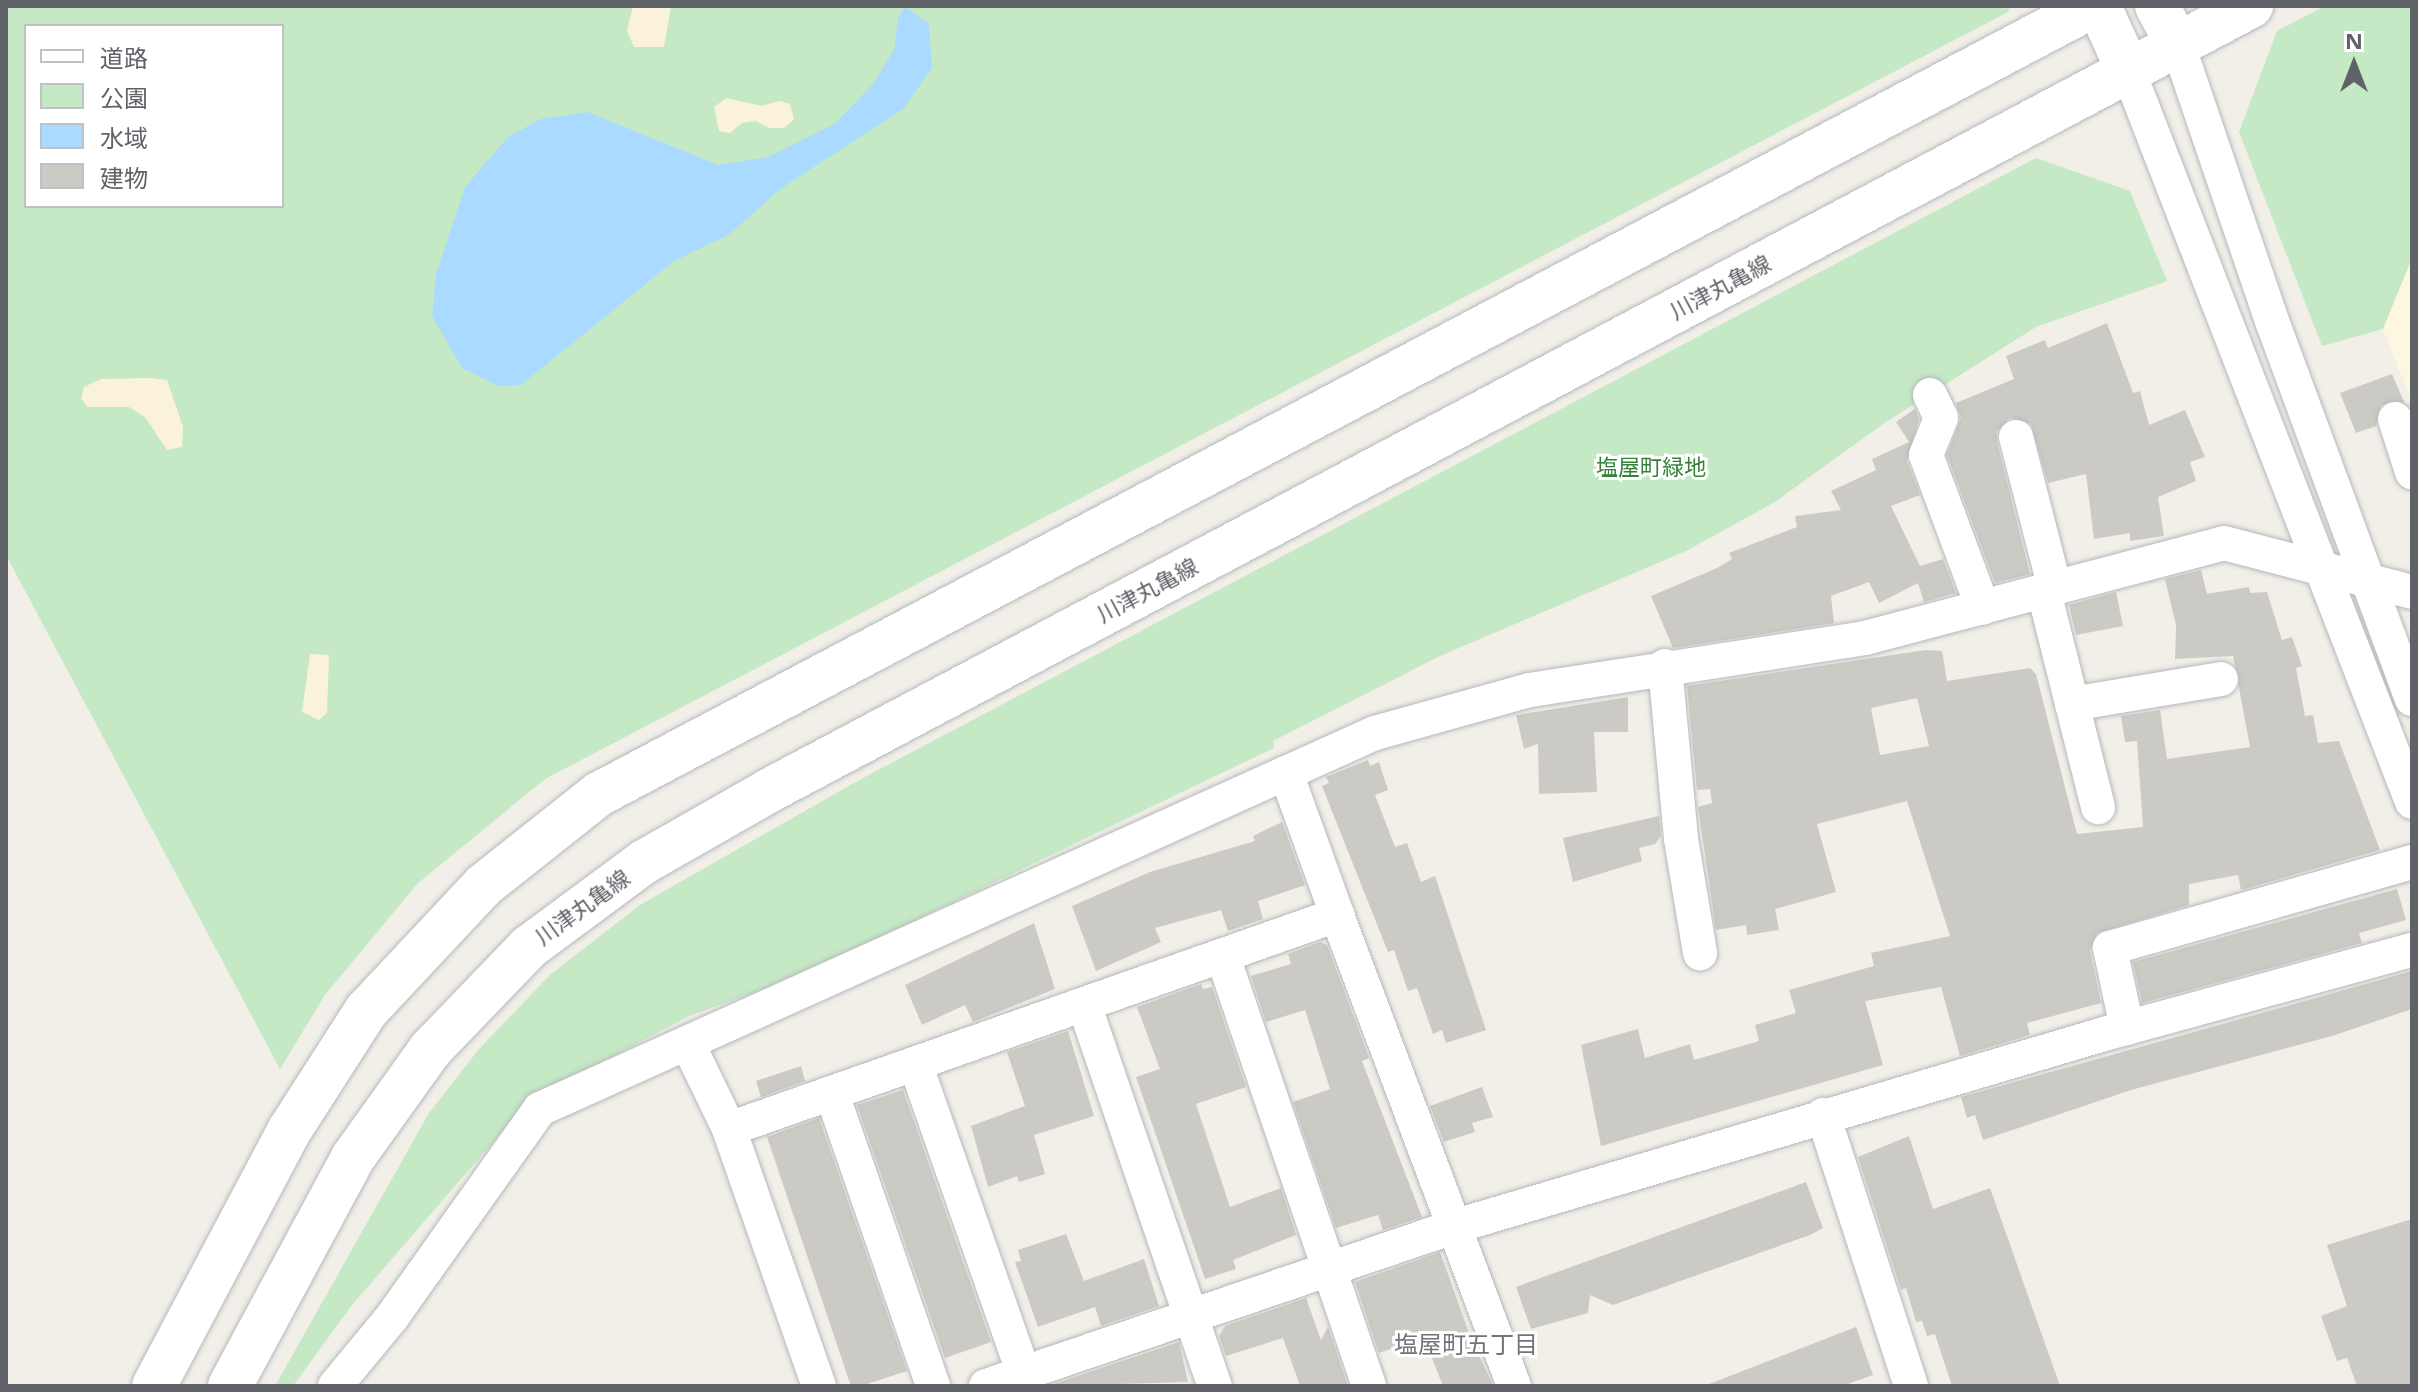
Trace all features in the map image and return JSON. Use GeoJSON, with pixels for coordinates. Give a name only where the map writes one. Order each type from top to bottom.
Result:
{"type":"FeatureCollection","features":[{"type":"Feature","properties":{"kind":"main road"},"geometry":{"type":"LineString","coordinates":[[160,1383],[289,1131],[366,1011],[484,885],[599,794],[2092,6]]}},
{"type":"Feature","properties":{"kind":"main road"},"geometry":{"type":"LineString","coordinates":[[2099,6],[2128,70]]}},
{"type":"Feature","properties":{"kind":"main road"},"geometry":{"type":"LineString","coordinates":[[2157,6],[2178,45]]}},
{"type":"Feature","properties":{"kind":"main road","name":"川津丸亀線"},"geometry":{"type":"LineString","coordinates":[[230,1386],[352,1159],[430,1050],[529,947],[644,862],[2251,6]]}},
{"type":"Feature","properties":{"kind":"street"},"geometry":{"type":"LineString","coordinates":[[2178,45],[2366,579],[2412,699]]}},
{"type":"Feature","properties":{"kind":"street"},"geometry":{"type":"LineString","coordinates":[[2128,70],[2412,802]]}},
{"type":"Feature","properties":{"kind":"street"},"geometry":{"type":"LineString","coordinates":[[1930,395],[1941,418],[1926,455],[1983,608]]}},
{"type":"Feature","properties":{"kind":"street"},"geometry":{"type":"LineString","coordinates":[[2395,419],[2412,472]]}},
{"type":"Feature","properties":{"kind":"street"},"geometry":{"type":"LineString","coordinates":[[2016,437],[2072,704],[2098,807]]}},
{"type":"Feature","properties":{"kind":"street"},"geometry":{"type":"LineString","coordinates":[[335,1386],[392,1317],[540,1109],[1389,729],[1530,690],[1665,666],[1865,638],[2224,543],[2412,592]]}},
{"type":"Feature","properties":{"kind":"street"},"geometry":{"type":"LineString","coordinates":[[1665,666],[1681,839],[1700,953]]}},
{"type":"Feature","properties":{"kind":"street"},"geometry":{"type":"LineString","coordinates":[[2072,704],[2221,679]]}},
{"type":"Feature","properties":{"kind":"street"},"geometry":{"type":"LineString","coordinates":[[1286,773],[1514,1386]]}},
{"type":"Feature","properties":{"kind":"street"},"geometry":{"type":"LineString","coordinates":[[2127,1028],[2110,948],[2412,862]]}},
{"type":"Feature","properties":{"kind":"street"},"geometry":{"type":"LineString","coordinates":[[729,1129],[1085,1007],[1337,915]]}},
{"type":"Feature","properties":{"kind":"street"},"geometry":{"type":"LineString","coordinates":[[986,1386],[1026,1380],[1191,1315],[1456,1226],[1823,1115],[2412,950]]}},
{"type":"Feature","properties":{"kind":"street"},"geometry":{"type":"LineString","coordinates":[[1223,957],[1369,1386]]}},
{"type":"Feature","properties":{"kind":"street"},"geometry":{"type":"LineString","coordinates":[[1085,1007],[1215,1386]]}},
{"type":"Feature","properties":{"kind":"street"},"geometry":{"type":"LineString","coordinates":[[688,1044],[729,1129],[819,1386]]}},
{"type":"Feature","properties":{"kind":"street"},"geometry":{"type":"LineString","coordinates":[[916,1066],[1026,1380]]}},
{"type":"Feature","properties":{"kind":"street"},"geometry":{"type":"LineString","coordinates":[[832,1094],[933,1386]]}},
{"type":"Feature","properties":{"kind":"street"},"geometry":{"type":"LineString","coordinates":[[1823,1115],[1911,1386]]}},
{"type":"Feature","properties":{"kind":"shaded area"},"geometry":{"type":"Polygon","coordinates":[[[2412,258],[2412,402],[2383,329],[2412,258]]]}},
{"type":"Feature","properties":{"kind":"green space"},"geometry":{"type":"Polygon","coordinates":[[[6,6],[2010,6],[2008,12],[545,779],[417,884],[325,995],[280,1069],[6,555],[6,6]]]}},
{"type":"Feature","properties":{"kind":"green space"},"geometry":{"type":"Polygon","coordinates":[[[2325,6],[2412,6],[2412,258],[2383,329],[2322,346],[2239,132],[2277,31],[2325,6]]]}},
{"type":"Feature","properties":{"kind":"green space","name":"塩屋町緑地"},"geometry":{"type":"Polygon","coordinates":[[[2036,158],[2130,191],[2167,281],[2036,327],[1886,422],[1775,502],[1686,551],[1440,656],[1273,741],[1274,748],[797,977],[689,1016],[570,1079],[506,1127],[352,1305],[293,1386],[275,1386],[429,1113],[479,1049],[550,975],[640,905],[861,779],[2036,158]]]}},
{"type":"Feature","properties":{"kind":"sand"},"geometry":{"type":"Polygon","coordinates":[[[633,6],[671,6],[664,47],[634,47],[627,31],[633,6]]]}},
{"type":"Feature","properties":{"kind":"sand"},"geometry":{"type":"Polygon","coordinates":[[[726,98],[762,106],[779,101],[790,104],[794,119],[784,128],[769,128],[756,121],[742,123],[730,133],[719,131],[714,107],[726,98]]]}},
{"type":"Feature","properties":{"kind":"sand"},"geometry":{"type":"Polygon","coordinates":[[[101,379],[167,380],[183,427],[182,447],[167,450],[145,417],[129,407],[87,407],[81,398],[84,387],[101,379]]]}},
{"type":"Feature","properties":{"kind":"sand"},"geometry":{"type":"Polygon","coordinates":[[[310,654],[329,655],[327,713],[319,720],[302,712],[310,654]]]}},
{"type":"Feature","properties":{"kind":"water"},"geometry":{"type":"Polygon","coordinates":[[[905,7],[929,24],[932,68],[903,109],[780,189],[730,234],[674,261],[521,385],[498,386],[462,368],[432,316],[436,274],[465,187],[508,137],[541,119],[588,112],[718,165],[768,157],[836,123],[874,83],[894,50],[898,17],[905,7]]]}},
{"type":"Feature","properties":{"kind":"building"},"geometry":{"type":"Polygon","coordinates":[[[2107,323],[2133,393],[2140,391],[2149,425],[2185,410],[2205,457],[2190,462],[2196,481],[2158,497],[2164,536],[2130,541],[2130,533],[2094,539],[2086,474],[2048,483],[2031,424],[2010,418],[1997,431],[1997,442],[2030,574],[1995,583],[1947,455],[1961,418],[1956,403],[2014,379],[2006,356],[2045,340],[2048,348],[2107,323]]]}},
{"type":"Feature","properties":{"kind":"building"},"geometry":{"type":"Polygon","coordinates":[[[2392,374],[2404,402],[2381,405],[2376,426],[2356,433],[2340,393],[2392,374]]]}},
{"type":"Feature","properties":{"kind":"building"},"geometry":{"type":"Polygon","coordinates":[[[1915,409],[1919,419],[1907,461],[1920,495],[1891,506],[1920,566],[1943,559],[1956,593],[1924,602],[1918,583],[1879,603],[1869,582],[1831,596],[1834,623],[1673,648],[1651,596],[1717,568],[1732,559],[1729,553],[1797,527],[1795,516],[1841,510],[1831,491],[1876,470],[1872,459],[1909,442],[1896,422],[1915,409]]]}},
{"type":"Feature","properties":{"kind":"building"},"geometry":{"type":"Polygon","coordinates":[[[2201,570],[2207,594],[2249,587],[2250,593],[2267,592],[2282,640],[2292,637],[2302,666],[2296,668],[2305,716],[2313,715],[2318,743],[2339,741],[2380,850],[2241,890],[2238,875],[2189,884],[2189,905],[2097,933],[2090,951],[2101,1003],[2027,1023],[2030,1035],[1960,1056],[1941,987],[1865,1001],[1883,1065],[1601,1146],[1581,1045],[1638,1029],[1645,1058],[1690,1044],[1694,1060],[1759,1041],[1755,1025],[1796,1013],[1789,990],[1874,966],[1871,953],[1950,936],[1907,801],[1817,824],[1836,892],[1775,909],[1779,930],[1747,935],[1746,925],[1716,930],[1698,807],[1712,803],[1710,789],[1697,790],[1687,686],[1925,650],[1942,651],[1947,681],[2030,668],[2036,674],[2077,834],[2143,827],[2137,741],[2125,742],[2121,716],[2160,710],[2167,759],[2250,747],[2233,656],[2175,659],[2176,625],[2165,579],[2201,570]],[[1917,698],[1871,708],[1880,755],[1929,746],[1917,698]]]}},
{"type":"Feature","properties":{"kind":"building"},"geometry":{"type":"Polygon","coordinates":[[[2116,592],[2123,626],[2076,635],[2069,605],[2116,592]]]}},
{"type":"Feature","properties":{"kind":"building"},"geometry":{"type":"Polygon","coordinates":[[[1628,697],[1628,732],[1594,732],[1597,792],[1539,794],[1538,744],[1524,749],[1516,715],[1628,697]]]}},
{"type":"Feature","properties":{"kind":"building"},"geometry":{"type":"Polygon","coordinates":[[[1368,760],[1370,766],[1379,762],[1388,790],[1375,795],[1395,847],[1407,843],[1421,882],[1435,876],[1486,1030],[1446,1043],[1442,1030],[1433,1034],[1417,988],[1408,991],[1394,950],[1388,952],[1322,786],[1329,783],[1326,777],[1368,760]]]}},
{"type":"Feature","properties":{"kind":"building"},"geometry":{"type":"Polygon","coordinates":[[[1659,816],[1661,836],[1655,844],[1639,848],[1642,861],[1573,882],[1563,838],[1659,816]]]}},
{"type":"Feature","properties":{"kind":"building"},"geometry":{"type":"Polygon","coordinates":[[[1282,822],[1305,885],[1258,901],[1263,919],[1228,931],[1221,910],[1155,928],[1161,942],[1096,971],[1072,906],[1150,872],[1255,841],[1253,836],[1282,822]]]}},
{"type":"Feature","properties":{"kind":"building"},"geometry":{"type":"Polygon","coordinates":[[[2397,889],[2406,920],[2359,933],[2362,943],[2142,1003],[2133,962],[2397,889]]]}},
{"type":"Feature","properties":{"kind":"building"},"geometry":{"type":"Polygon","coordinates":[[[1034,923],[1055,989],[973,1022],[965,1005],[922,1025],[905,985],[1034,923]]]}},
{"type":"Feature","properties":{"kind":"building"},"geometry":{"type":"Polygon","coordinates":[[[1320,942],[1327,945],[1369,1058],[1362,1061],[1422,1217],[1383,1230],[1378,1215],[1336,1228],[1293,1102],[1330,1089],[1305,1010],[1266,1022],[1251,976],[1291,964],[1288,954],[1320,942]]]}},
{"type":"Feature","properties":{"kind":"building"},"geometry":{"type":"Polygon","coordinates":[[[2412,971],[2412,1009],[2332,1036],[2131,1090],[1983,1140],[1975,1115],[1967,1118],[1961,1097],[2412,971]]]}},
{"type":"Feature","properties":{"kind":"building"},"geometry":{"type":"Polygon","coordinates":[[[1201,984],[1203,989],[1212,987],[1246,1087],[1196,1104],[1230,1207],[1281,1188],[1296,1235],[1233,1260],[1236,1269],[1205,1279],[1136,1077],[1160,1069],[1137,1007],[1201,984]]]}},
{"type":"Feature","properties":{"kind":"building"},"geometry":{"type":"Polygon","coordinates":[[[1068,1031],[1094,1116],[1034,1135],[1045,1174],[1019,1182],[1017,1176],[988,1187],[971,1126],[1025,1106],[1007,1052],[1068,1031]]]}},
{"type":"Feature","properties":{"kind":"building"},"geometry":{"type":"Polygon","coordinates":[[[801,1066],[805,1081],[761,1097],[756,1081],[801,1066]]]}},
{"type":"Feature","properties":{"kind":"building"},"geometry":{"type":"Polygon","coordinates":[[[1482,1087],[1493,1117],[1472,1123],[1475,1132],[1444,1142],[1430,1106],[1482,1087]]]}},
{"type":"Feature","properties":{"kind":"building"},"geometry":{"type":"Polygon","coordinates":[[[903,1090],[991,1342],[945,1358],[857,1105],[903,1090]]]}},
{"type":"Feature","properties":{"kind":"building"},"geometry":{"type":"Polygon","coordinates":[[[819,1118],[907,1371],[861,1386],[851,1386],[767,1137],[819,1118]]]}},
{"type":"Feature","properties":{"kind":"building"},"geometry":{"type":"Polygon","coordinates":[[[1909,1136],[1933,1209],[1990,1188],[2060,1386],[1952,1386],[1935,1334],[1927,1336],[1922,1321],[1916,1322],[1906,1288],[1901,1290],[1858,1157],[1909,1136]]]}},
{"type":"Feature","properties":{"kind":"building"},"geometry":{"type":"Polygon","coordinates":[[[1806,1182],[1823,1228],[1810,1235],[1613,1305],[1590,1295],[1588,1313],[1531,1329],[1516,1287],[1806,1182]]]}},
{"type":"Feature","properties":{"kind":"building"},"geometry":{"type":"Polygon","coordinates":[[[2412,1219],[2412,1386],[2357,1386],[2347,1358],[2337,1361],[2321,1316],[2347,1306],[2327,1245],[2412,1219]]]}},
{"type":"Feature","properties":{"kind":"building"},"geometry":{"type":"Polygon","coordinates":[[[1066,1234],[1084,1281],[1144,1259],[1159,1306],[1101,1326],[1095,1307],[1038,1327],[1015,1262],[1021,1261],[1018,1250],[1066,1234]]]}},
{"type":"Feature","properties":{"kind":"building"},"geometry":{"type":"Polygon","coordinates":[[[1440,1252],[1469,1333],[1493,1386],[1443,1386],[1424,1338],[1379,1353],[1355,1282],[1440,1252]]]}},
{"type":"Feature","properties":{"kind":"building"},"geometry":{"type":"Polygon","coordinates":[[[1306,1298],[1321,1340],[1328,1327],[1348,1386],[1300,1386],[1283,1338],[1226,1356],[1219,1336],[1225,1326],[1306,1298]]]}},
{"type":"Feature","properties":{"kind":"building"},"geometry":{"type":"Polygon","coordinates":[[[1856,1327],[1873,1375],[1842,1386],[1704,1386],[1856,1327]]]}},
{"type":"Feature","properties":{"kind":"building"},"geometry":{"type":"Polygon","coordinates":[[[1179,1342],[1188,1382],[1048,1386],[1179,1342]]]}},
{"type":"Feature","properties":{"kind":"district","name":"塩屋町五丁目"},"geometry":{"type":"Point","coordinates":[1466,1344]}}]}
